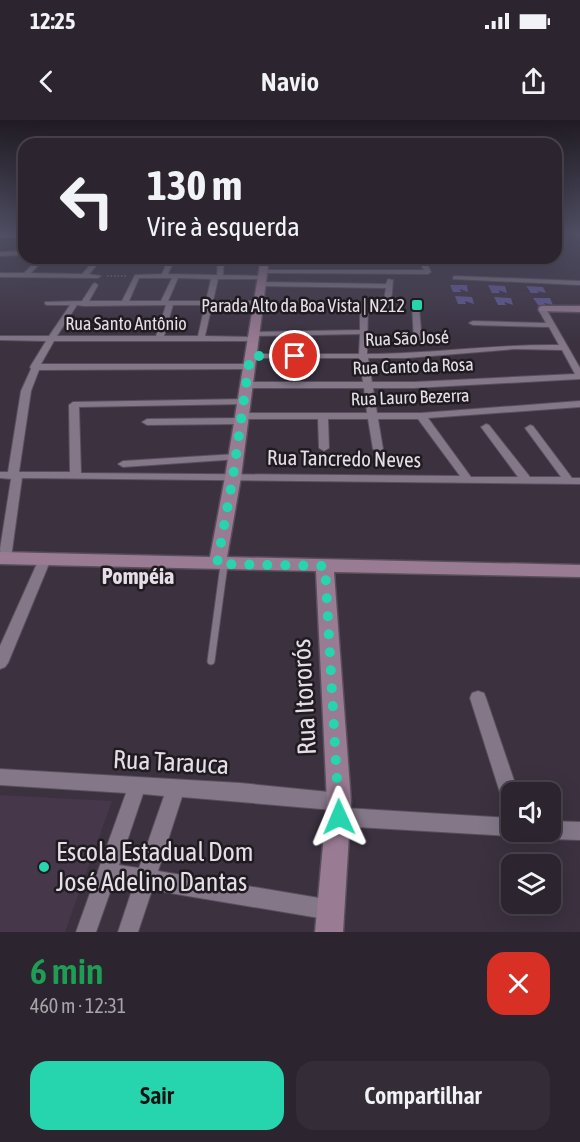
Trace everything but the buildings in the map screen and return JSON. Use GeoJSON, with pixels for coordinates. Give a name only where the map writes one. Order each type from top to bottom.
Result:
{"type":"FeatureCollection","features":[{"type":"Feature","properties":{"kind":"street"},"geometry":{"type":"LineString","coordinates":[[26,275],[31,270]]}},
{"type":"Feature","properties":{"kind":"street"},"geometry":{"type":"LineString","coordinates":[[84,276],[89,270]]}},
{"type":"Feature","properties":{"kind":"street"},"geometry":{"type":"LineString","coordinates":[[164,276],[167,270]]}},
{"type":"Feature","properties":{"kind":"street"},"geometry":{"type":"LineString","coordinates":[[201,339],[208,303],[218,270]]}},
{"type":"Feature","properties":{"kind":"street"},"geometry":{"type":"LineString","coordinates":[[220,564],[263,270]]}},
{"type":"Feature","properties":{"kind":"street"},"geometry":{"type":"LineString","coordinates":[[262,277],[427,270]]}},
{"type":"Feature","properties":{"kind":"street"},"geometry":{"type":"LineString","coordinates":[[387,305],[390,272]]}},
{"type":"Feature","properties":{"kind":"street"},"geometry":{"type":"LineString","coordinates":[[0,275],[98,276]]}},
{"type":"Feature","properties":{"kind":"street"},"geometry":{"type":"LineString","coordinates":[[125,303],[137,276],[262,277],[389,286]]}},
{"type":"Feature","properties":{"kind":"street"},"geometry":{"type":"LineString","coordinates":[[159,339],[176,276]]}},
{"type":"Feature","properties":{"kind":"street"},"geometry":{"type":"LineString","coordinates":[[455,278],[580,283]]}},
{"type":"Feature","properties":{"kind":"street"},"geometry":{"type":"LineString","coordinates":[[95,285],[51,338],[34,367],[26,391],[2,558],[580,571]]}},
{"type":"Feature","properties":{"kind":"street"},"geometry":{"type":"LineString","coordinates":[[47,303],[258,303]]}},
{"type":"Feature","properties":{"kind":"street"},"geometry":{"type":"LineString","coordinates":[[364,305],[363,356],[378,449]]}},
{"type":"Feature","properties":{"kind":"street"},"geometry":{"type":"LineString","coordinates":[[415,306],[418,342]]}},
{"type":"Feature","properties":{"kind":"street"},"geometry":{"type":"LineString","coordinates":[[580,309],[543,309],[580,375]]}},
{"type":"Feature","properties":{"kind":"street"},"geometry":{"type":"LineString","coordinates":[[473,323],[552,325]]}},
{"type":"Feature","properties":{"kind":"street","name":"Rua Santo Antônio"},"geometry":{"type":"LineString","coordinates":[[0,338],[201,339],[362,332]]}},
{"type":"Feature","properties":{"kind":"street","name":"Rua São José"},"geometry":{"type":"LineString","coordinates":[[34,367],[439,355],[515,347],[565,348]]}},
{"type":"Feature","properties":{"kind":"street","name":"Rua Canto da Rosa"},"geometry":{"type":"LineString","coordinates":[[246,385],[367,385],[580,375]]}},
{"type":"Feature","properties":{"kind":"street"},"geometry":{"type":"LineString","coordinates":[[76,477],[74,405],[81,403],[242,413]]}},
{"type":"Feature","properties":{"kind":"street","name":"Rua Lauro Bezerra"},"geometry":{"type":"LineString","coordinates":[[242,413],[323,417],[421,416],[580,404]]}},
{"type":"Feature","properties":{"kind":"street"},"geometry":{"type":"LineString","coordinates":[[147,422],[242,413]]}},
{"type":"Feature","properties":{"kind":"street"},"geometry":{"type":"LineString","coordinates":[[421,416],[467,479]]}},
{"type":"Feature","properties":{"kind":"street"},"geometry":{"type":"LineString","coordinates":[[323,417],[324,448]]}},
{"type":"Feature","properties":{"kind":"street"},"geometry":{"type":"LineString","coordinates":[[486,427],[527,481]]}},
{"type":"Feature","properties":{"kind":"street"},"geometry":{"type":"LineString","coordinates":[[530,428],[568,480]]}},
{"type":"Feature","properties":{"kind":"street"},"geometry":{"type":"LineString","coordinates":[[123,464],[236,457]]}},
{"type":"Feature","properties":{"kind":"street","name":"Rua Tancredo Neves"},"geometry":{"type":"LineString","coordinates":[[0,476],[580,481]]}},
{"type":"Feature","properties":{"kind":"street"},"geometry":{"type":"LineString","coordinates":[[0,663],[45,560]]}},
{"type":"Feature","properties":{"kind":"street","name":"Rua Itororós"},"geometry":{"type":"LineString","coordinates":[[325,566],[339,809],[330,921]]}},
{"type":"Feature","properties":{"kind":"street"},"geometry":{"type":"LineString","coordinates":[[478,698],[505,782]]}},
{"type":"Feature","properties":{"kind":"street","name":"Rua Tarauca"},"geometry":{"type":"LineString","coordinates":[[0,777],[240,792],[339,809],[501,826]]}},
{"type":"Feature","properties":{"kind":"street"},"geometry":{"type":"LineString","coordinates":[[86,932],[137,786]]}},
{"type":"Feature","properties":{"kind":"street"},"geometry":{"type":"LineString","coordinates":[[128,932],[176,788]]}},
{"type":"Feature","properties":{"kind":"street"},"geometry":{"type":"LineString","coordinates":[[561,830],[580,831]]}},
{"type":"Feature","properties":{"kind":"street"},"geometry":{"type":"LineString","coordinates":[[107,873],[330,921]]}},
{"type":"Feature","properties":{"kind":"lane"},"geometry":{"type":"LineString","coordinates":[[211,661],[220,564]]}},
{"type":"Feature","properties":{"kind":"path"},"geometry":{"type":"LineString","coordinates":[[98,276],[137,276]]}},
{"type":"Feature","properties":{"kind":"shaded area","name":"Escola Estadual Dom José Adelino Dantas"},"geometry":{"type":"Polygon","coordinates":[[[0,795],[112,801],[65,932],[0,932],[0,795]]]}},
{"type":"Feature","properties":{"kind":"place","name":"Parada Alto da Boa Vista | N212"},"geometry":{"type":"Point","coordinates":[417,305]}},
{"type":"Feature","properties":{"kind":"place","name":"Escola Estadual Dom José Adelino Dantas"},"geometry":{"type":"Point","coordinates":[44,867]}},
{"type":"Feature","properties":{"kind":"district","name":"Pompéia"},"geometry":{"type":"Point","coordinates":[138,576]}},
{"type":"Feature","properties":{"kind":"route"},"geometry":{"type":"LineString","coordinates":[[295,356],[250,356],[233,477],[217,564],[325,566],[339,817]]}}]}
